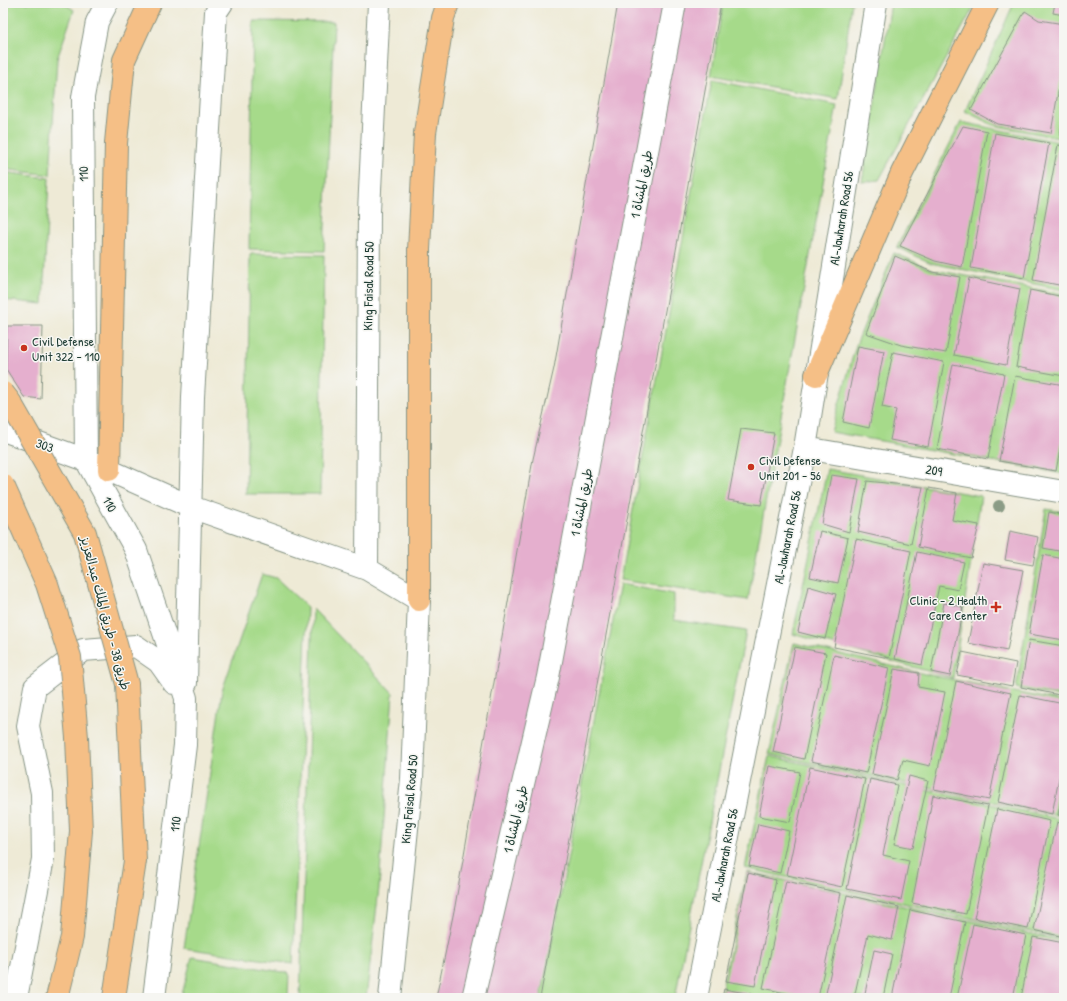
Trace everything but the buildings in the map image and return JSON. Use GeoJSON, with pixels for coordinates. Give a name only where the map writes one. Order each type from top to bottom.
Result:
{"type":"FeatureCollection","features":[{"type":"Feature","properties":{"kind":"main road"},"geometry":{"type":"LineString","coordinates":[[109,470],[116,143],[124,60],[150,3]]}},
{"type":"Feature","properties":{"kind":"main road"},"geometry":{"type":"LineString","coordinates":[[418,600],[419,250],[425,133],[443,18],[448,3]]}},
{"type":"Feature","properties":{"kind":"main road"},"geometry":{"type":"LineString","coordinates":[[816,375],[902,173],[988,3]]}},
{"type":"Feature","properties":{"kind":"main road","name":"طريق 38 - طريق الملك عبدالعزيز"},"geometry":{"type":"LineString","coordinates":[[3,393],[10,402],[85,532],[126,684],[135,861],[114,998]]}},
{"type":"Feature","properties":{"kind":"main road"},"geometry":{"type":"LineString","coordinates":[[3,485],[48,584],[70,657],[77,738],[81,831],[72,937],[57,998]]}},
{"type":"Feature","properties":{"kind":"street","name":"110"},"geometry":{"type":"LineString","coordinates":[[107,3],[97,22],[83,97],[86,460],[136,550],[186,698],[185,745],[154,998]]}},
{"type":"Feature","properties":{"kind":"street"},"geometry":{"type":"LineString","coordinates":[[186,698],[193,397],[216,12],[222,3]]}},
{"type":"Feature","properties":{"kind":"street","name":"King Faisal Road 50"},"geometry":{"type":"LineString","coordinates":[[367,570],[369,211],[379,3]]}},
{"type":"Feature","properties":{"kind":"street","name":"طريق المشاة 1"},"geometry":{"type":"LineString","coordinates":[[473,998],[548,677],[675,3]]}},
{"type":"Feature","properties":{"kind":"street","name":"Al-Jawharah Road 56"},"geometry":{"type":"LineString","coordinates":[[696,998],[804,448],[876,3]]}},
{"type":"Feature","properties":{"kind":"street","name":"303"},"geometry":{"type":"LineString","coordinates":[[3,430],[86,460],[191,507],[367,570],[418,600]]}},
{"type":"Feature","properties":{"kind":"street","name":"209"},"geometry":{"type":"LineString","coordinates":[[804,448],[1064,492]]}},
{"type":"Feature","properties":{"kind":"street","name":"King Faisal Road 50"},"geometry":{"type":"LineString","coordinates":[[390,998],[412,779],[418,600]]}},
{"type":"Feature","properties":{"kind":"street"},"geometry":{"type":"LineString","coordinates":[[16,998],[43,860],[42,793],[28,726],[35,687],[82,650],[136,646],[159,662],[186,698]]}},
{"type":"Feature","properties":{"kind":"green space"},"geometry":{"type":"Polygon","coordinates":[[[3,3],[63,3],[74,10],[57,59],[50,175],[3,169],[3,3]]]}},
{"type":"Feature","properties":{"kind":"green space"},"geometry":{"type":"Polygon","coordinates":[[[723,3],[852,3],[838,99],[711,76],[723,3]]]}},
{"type":"Feature","properties":{"kind":"green space"},"geometry":{"type":"Polygon","coordinates":[[[891,3],[976,3],[879,180],[862,182],[891,3]]]}},
{"type":"Feature","properties":{"kind":"green space"},"geometry":{"type":"Polygon","coordinates":[[[1014,3],[1064,3],[1064,139],[993,125],[965,111],[1014,3]]]}},
{"type":"Feature","properties":{"kind":"green space"},"geometry":{"type":"Polygon","coordinates":[[[253,21],[334,22],[324,251],[249,249],[253,21]]]}},
{"type":"Feature","properties":{"kind":"green space"},"geometry":{"type":"Polygon","coordinates":[[[712,80],[837,105],[748,600],[620,580],[712,80]]]}},
{"type":"Feature","properties":{"kind":"green space"},"geometry":{"type":"Polygon","coordinates":[[[961,122],[1064,143],[1064,290],[931,263],[897,247],[961,122]]]}},
{"type":"Feature","properties":{"kind":"green space"},"geometry":{"type":"Polygon","coordinates":[[[3,172],[49,178],[43,304],[3,300],[3,172]]]}},
{"type":"Feature","properties":{"kind":"green space"},"geometry":{"type":"Polygon","coordinates":[[[894,253],[934,270],[1064,294],[1064,474],[831,432],[856,345],[894,253]]]}},
{"type":"Feature","properties":{"kind":"green space"},"geometry":{"type":"Polygon","coordinates":[[[250,254],[324,255],[320,494],[246,494],[250,254]]]}},
{"type":"Feature","properties":{"kind":"green space"},"geometry":{"type":"Polygon","coordinates":[[[827,469],[981,496],[953,678],[793,634],[827,469]]]}},
{"type":"Feature","properties":{"kind":"green space"},"geometry":{"type":"Polygon","coordinates":[[[1046,509],[1064,512],[1064,698],[1016,688],[1046,509]]]}},
{"type":"Feature","properties":{"kind":"green space"},"geometry":{"type":"Polygon","coordinates":[[[262,574],[276,578],[307,607],[293,964],[184,948],[222,691],[262,574]]]}},
{"type":"Feature","properties":{"kind":"green space"},"geometry":{"type":"Polygon","coordinates":[[[620,584],[674,594],[674,620],[746,631],[675,998],[541,998],[620,584]]]}},
{"type":"Feature","properties":{"kind":"green space"},"geometry":{"type":"Polygon","coordinates":[[[313,609],[393,693],[379,888],[366,998],[300,998],[313,609]]]}},
{"type":"Feature","properties":{"kind":"green space"},"geometry":{"type":"Polygon","coordinates":[[[794,643],[925,674],[1064,702],[1064,817],[769,754],[794,643]]]}},
{"type":"Feature","properties":{"kind":"green space"},"geometry":{"type":"Polygon","coordinates":[[[769,756],[1064,820],[1064,939],[745,868],[769,756]]]}},
{"type":"Feature","properties":{"kind":"green space"},"geometry":{"type":"Polygon","coordinates":[[[747,872],[1064,941],[1064,998],[720,998],[747,872]]]}},
{"type":"Feature","properties":{"kind":"green space"},"geometry":{"type":"Polygon","coordinates":[[[192,957],[289,973],[288,998],[181,998],[192,957]]]}},
{"type":"Feature","properties":{"kind":"place","name":"Civil Defense Unit 322 - 110"},"geometry":{"type":"Point","coordinates":[24,348]}},
{"type":"Feature","properties":{"kind":"place","name":"Civil Defense Unit 201 - 56"},"geometry":{"type":"Point","coordinates":[751,467]}},
{"type":"Feature","properties":{"kind":"place","name":"Clinic - 2 Health Care Center"},"geometry":{"type":"Point","coordinates":[996,607]}}]}
